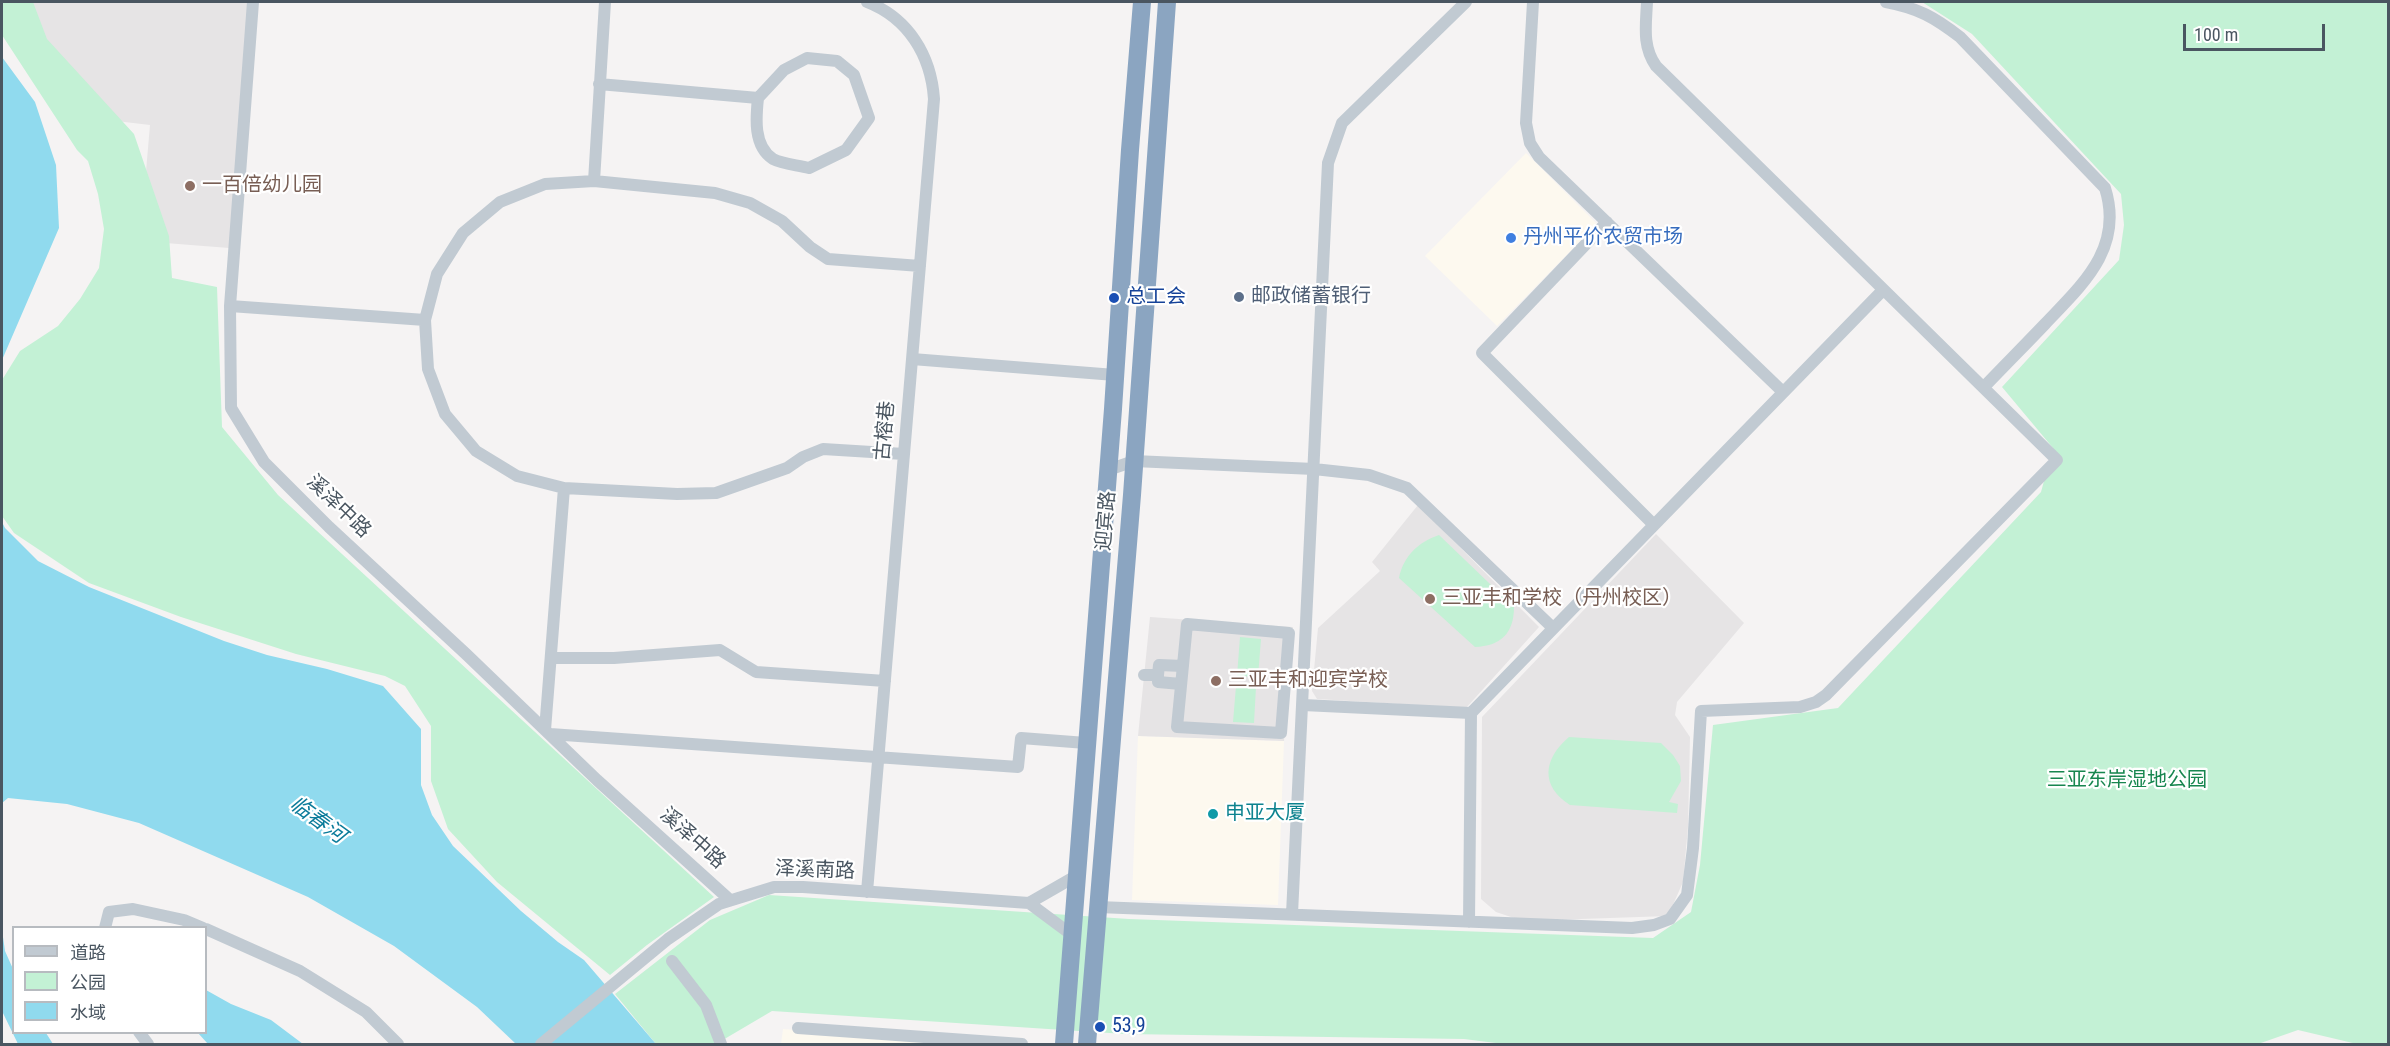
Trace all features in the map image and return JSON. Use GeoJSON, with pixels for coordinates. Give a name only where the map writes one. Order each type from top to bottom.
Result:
{"type":"FeatureCollection","features":[{"type":"Feature","properties":{"kind":"highway","name":"迎宾路"},"geometry":{"type":"LineString","coordinates":[[1064,1044],[1142,2]]}},
{"type":"Feature","properties":{"kind":"highway","name":"迎宾路"},"geometry":{"type":"LineString","coordinates":[[1087,1044],[1132,495],[1167,2]]}},
{"type":"Feature","properties":{"kind":"highway"},"geometry":{"type":"LineString","coordinates":[[1113,409],[1124,419],[1137,414]]}},
{"type":"Feature","properties":{"kind":"highway"},"geometry":{"type":"LineString","coordinates":[[1113,409],[1121,435],[1134,461]]}},
{"type":"Feature","properties":{"kind":"highway"},"geometry":{"type":"LineString","coordinates":[[1105,494],[1132,495]]}},
{"type":"Feature","properties":{"kind":"street","name":"溪泽中路"},"geometry":{"type":"LineString","coordinates":[[253,2],[230,306],[231,408],[264,462],[328,527],[730,900]]}},
{"type":"Feature","properties":{"kind":"street"},"geometry":{"type":"LineString","coordinates":[[594,181],[604,2]]}},
{"type":"Feature","properties":{"kind":"street","name":"古榕巷"},"geometry":{"type":"LineString","coordinates":[[867,2],[891,14],[907,29],[922,50],[931,74],[933,108],[867,892]]}},
{"type":"Feature","properties":{"kind":"street"},"geometry":{"type":"LineString","coordinates":[[1292,914],[1328,163],[1342,123],[1466,2]]}},
{"type":"Feature","properties":{"kind":"street"},"geometry":{"type":"LineString","coordinates":[[1533,2],[1526,123],[1530,143],[1539,157],[1783,392]]}},
{"type":"Feature","properties":{"kind":"street"},"geometry":{"type":"LineString","coordinates":[[1098,907],[1632,928],[1654,925],[1670,919],[1686,895],[1693,848],[1701,711],[1800,707],[1816,702],[1826,695],[2057,459],[1656,66],[1649,56],[1645,40],[1647,2]]}},
{"type":"Feature","properties":{"kind":"street"},"geometry":{"type":"LineString","coordinates":[[1886,2],[1915,8],[1935,18],[1960,37],[2105,188],[2110,206],[2108,239],[2086,282],[1984,387]]}},
{"type":"Feature","properties":{"kind":"street"},"geometry":{"type":"LineString","coordinates":[[807,58],[837,61],[854,75],[869,118],[846,150],[809,168],[773,159],[763,149],[755,124],[758,98],[784,70],[807,58]]}},
{"type":"Feature","properties":{"kind":"street"},"geometry":{"type":"LineString","coordinates":[[599,84],[758,98]]}},
{"type":"Feature","properties":{"kind":"street"},"geometry":{"type":"LineString","coordinates":[[904,454],[823,449],[803,457],[787,468],[716,493],[677,494],[564,488],[517,476],[476,451],[445,414],[428,369],[425,321],[437,274],[463,233],[500,202],[546,184],[594,181],[715,193],[750,203],[782,221],[810,247],[828,259],[920,266]]}},
{"type":"Feature","properties":{"kind":"street"},"geometry":{"type":"LineString","coordinates":[[1606,222],[1482,353],[1654,525]]}},
{"type":"Feature","properties":{"kind":"street"},"geometry":{"type":"LineString","coordinates":[[1469,922],[1471,713],[1883,290]]}},
{"type":"Feature","properties":{"kind":"street"},"geometry":{"type":"LineString","coordinates":[[230,306],[425,321]]}},
{"type":"Feature","properties":{"kind":"street"},"geometry":{"type":"LineString","coordinates":[[912,359],[1114,375]]}},
{"type":"Feature","properties":{"kind":"street"},"geometry":{"type":"LineString","coordinates":[[1108,470],[1134,461],[1314,469],[1369,475],[1407,488],[1553,628]]}},
{"type":"Feature","properties":{"kind":"street"},"geometry":{"type":"LineString","coordinates":[[564,488],[547,732],[1018,767],[1021,738],[1086,743]]}},
{"type":"Feature","properties":{"kind":"street"},"geometry":{"type":"LineString","coordinates":[[1187,624],[1291,633],[1281,733],[1177,727],[1183,666],[1187,624]]}},
{"type":"Feature","properties":{"kind":"street"},"geometry":{"type":"LineString","coordinates":[[551,658],[614,658],[720,650],[756,672],[885,681]]}},
{"type":"Feature","properties":{"kind":"street"},"geometry":{"type":"LineString","coordinates":[[1181,684],[1158,682],[1159,665],[1183,666]]}},
{"type":"Feature","properties":{"kind":"street"},"geometry":{"type":"LineString","coordinates":[[1144,675],[1158,675]]}},
{"type":"Feature","properties":{"kind":"street"},"geometry":{"type":"LineString","coordinates":[[1303,705],[1471,713]]}},
{"type":"Feature","properties":{"kind":"street"},"geometry":{"type":"LineString","coordinates":[[1072,935],[1029,903],[1076,876]]}},
{"type":"Feature","properties":{"kind":"street","name":"泽溪南路"},"geometry":{"type":"LineString","coordinates":[[541,1044],[625,974],[719,904],[774,887],[803,886],[1029,903]]}},
{"type":"Feature","properties":{"kind":"street"},"geometry":{"type":"LineString","coordinates":[[105,926],[109,912],[133,909],[184,920],[199,926]]}},
{"type":"Feature","properties":{"kind":"street"},"geometry":{"type":"LineString","coordinates":[[207,929],[300,971],[366,1012],[398,1044]]}},
{"type":"Feature","properties":{"kind":"street"},"geometry":{"type":"LineString","coordinates":[[672,961],[706,1005],[721,1044]]}},
{"type":"Feature","properties":{"kind":"street"},"geometry":{"type":"LineString","coordinates":[[798,1028],[1022,1044]]}},
{"type":"Feature","properties":{"kind":"shaded area"},"geometry":{"type":"Polygon","coordinates":[[[11,2],[252,2],[229,248],[140,241],[150,125],[91,118],[11,2]]]}},
{"type":"Feature","properties":{"kind":"shaded area"},"geometry":{"type":"Polygon","coordinates":[[[1526,153],[1597,224],[1497,326],[1425,256],[1526,153]]]}},
{"type":"Feature","properties":{"kind":"shaded area","name":"三亚丰和学校（丹州校区）"},"geometry":{"type":"Polygon","coordinates":[[[1418,505],[1539,627],[1466,708],[1317,699],[1312,691],[1318,628],[1380,571],[1372,562],[1418,505]]]}},
{"type":"Feature","properties":{"kind":"shaded area"},"geometry":{"type":"Polygon","coordinates":[[[1656,534],[1744,623],[1677,702],[1675,715],[1690,737],[1688,827],[1683,882],[1668,916],[1523,921],[1496,912],[1481,899],[1482,717],[1656,534]]]}},
{"type":"Feature","properties":{"kind":"shaded area","name":"三亚丰和迎宾学校"},"geometry":{"type":"Polygon","coordinates":[[[1150,617],[1293,627],[1284,741],[1138,736],[1150,617]]]}},
{"type":"Feature","properties":{"kind":"shaded area"},"geometry":{"type":"Polygon","coordinates":[[[1138,736],[1284,741],[1278,905],[1132,900],[1138,736]]]}},
{"type":"Feature","properties":{"kind":"shaded area"},"geometry":{"type":"Polygon","coordinates":[[[783,1029],[970,1044],[781,1044],[783,1029]]]}},
{"type":"Feature","properties":{"kind":"green space"},"geometry":{"type":"Polygon","coordinates":[[[2,2],[33,2],[47,39],[134,134],[169,236],[172,278],[217,287],[222,427],[278,495],[714,897],[647,945],[610,975],[497,882],[448,829],[431,781],[431,726],[405,686],[385,676],[296,654],[181,617],[89,583],[14,533],[2,516],[2,380],[20,351],[58,326],[80,299],[99,268],[104,229],[98,194],[88,161],[77,150],[2,35],[2,2]]]}},
{"type":"Feature","properties":{"kind":"green space","name":"三亚东岸湿地公园"},"geometry":{"type":"Polygon","coordinates":[[[1922,2],[2388,2],[2388,1044],[2357,1044],[2298,1030],[2258,1044],[1504,1044],[1464,1039],[1125,1034],[772,1011],[716,1044],[656,1044],[615,994],[710,920],[769,895],[1129,919],[1653,938],[1691,912],[1700,865],[1713,725],[1838,708],[2041,492],[2053,448],[2002,387],[2119,260],[2124,225],[2121,194],[1972,34],[1922,2]]]}},
{"type":"Feature","properties":{"kind":"green space"},"geometry":{"type":"Polygon","coordinates":[[[1439,535],[1514,607],[1508,631],[1498,641],[1475,647],[1399,578],[1404,563],[1413,551],[1424,542],[1439,535]]]}},
{"type":"Feature","properties":{"kind":"green space"},"geometry":{"type":"Polygon","coordinates":[[[1240,637],[1261,639],[1258,677],[1237,676],[1240,637]]]}},
{"type":"Feature","properties":{"kind":"green space"},"geometry":{"type":"Polygon","coordinates":[[[1236,686],[1256,687],[1254,723],[1233,722],[1236,686]]]}},
{"type":"Feature","properties":{"kind":"green space"},"geometry":{"type":"Polygon","coordinates":[[[1569,737],[1661,743],[1680,766],[1681,781],[1669,802],[1678,804],[1677,813],[1570,805],[1560,798],[1550,781],[1550,763],[1560,745],[1569,737]]]}},
{"type":"Feature","properties":{"kind":"water"},"geometry":{"type":"Polygon","coordinates":[[[2,57],[35,102],[56,165],[59,228],[2,360],[2,57]]]}},
{"type":"Feature","properties":{"kind":"water","name":"临春河"},"geometry":{"type":"Polygon","coordinates":[[[2,522],[5,528],[38,561],[89,587],[224,641],[383,686],[421,729],[421,785],[432,815],[453,846],[521,911],[584,960],[656,1044],[516,1044],[477,1007],[394,946],[308,897],[139,823],[67,804],[8,798],[2,803],[2,522]]]}},
{"type":"Feature","properties":{"kind":"water"},"geometry":{"type":"Polygon","coordinates":[[[2,930],[5,951],[12,967],[12,1032],[2,1011],[2,930]]]}},
{"type":"Feature","properties":{"kind":"water"},"geometry":{"type":"Polygon","coordinates":[[[207,991],[231,1004],[271,1020],[303,1044],[208,1044],[199,1034],[207,1034],[207,991]]]}},
{"type":"Feature","properties":{"kind":"water"},"geometry":{"type":"Polygon","coordinates":[[[13,1034],[47,1034],[53,1044],[18,1044],[13,1034]]]}},
{"type":"Feature","properties":{"kind":"place","name":"一百倍幼儿园"},"geometry":{"type":"Point","coordinates":[190,186]}},
{"type":"Feature","properties":{"kind":"place","name":"丹州平价农贸市场"},"geometry":{"type":"Point","coordinates":[1511,238]}},
{"type":"Feature","properties":{"kind":"place","name":"邮政储蓄银行"},"geometry":{"type":"Point","coordinates":[1239,297]}},
{"type":"Feature","properties":{"kind":"place","name":"总工会"},"geometry":{"type":"Point","coordinates":[1114,298]}},
{"type":"Feature","properties":{"kind":"place","name":"三亚丰和学校（丹州校区）"},"geometry":{"type":"Point","coordinates":[1430,599]}},
{"type":"Feature","properties":{"kind":"place","name":"三亚丰和迎宾学校"},"geometry":{"type":"Point","coordinates":[1216,681]}},
{"type":"Feature","properties":{"kind":"place","name":"申亚大厦"},"geometry":{"type":"Point","coordinates":[1213,814]}},
{"type":"Feature","properties":{"kind":"place","name":"53,9"},"geometry":{"type":"Point","coordinates":[1100,1027]}}]}
